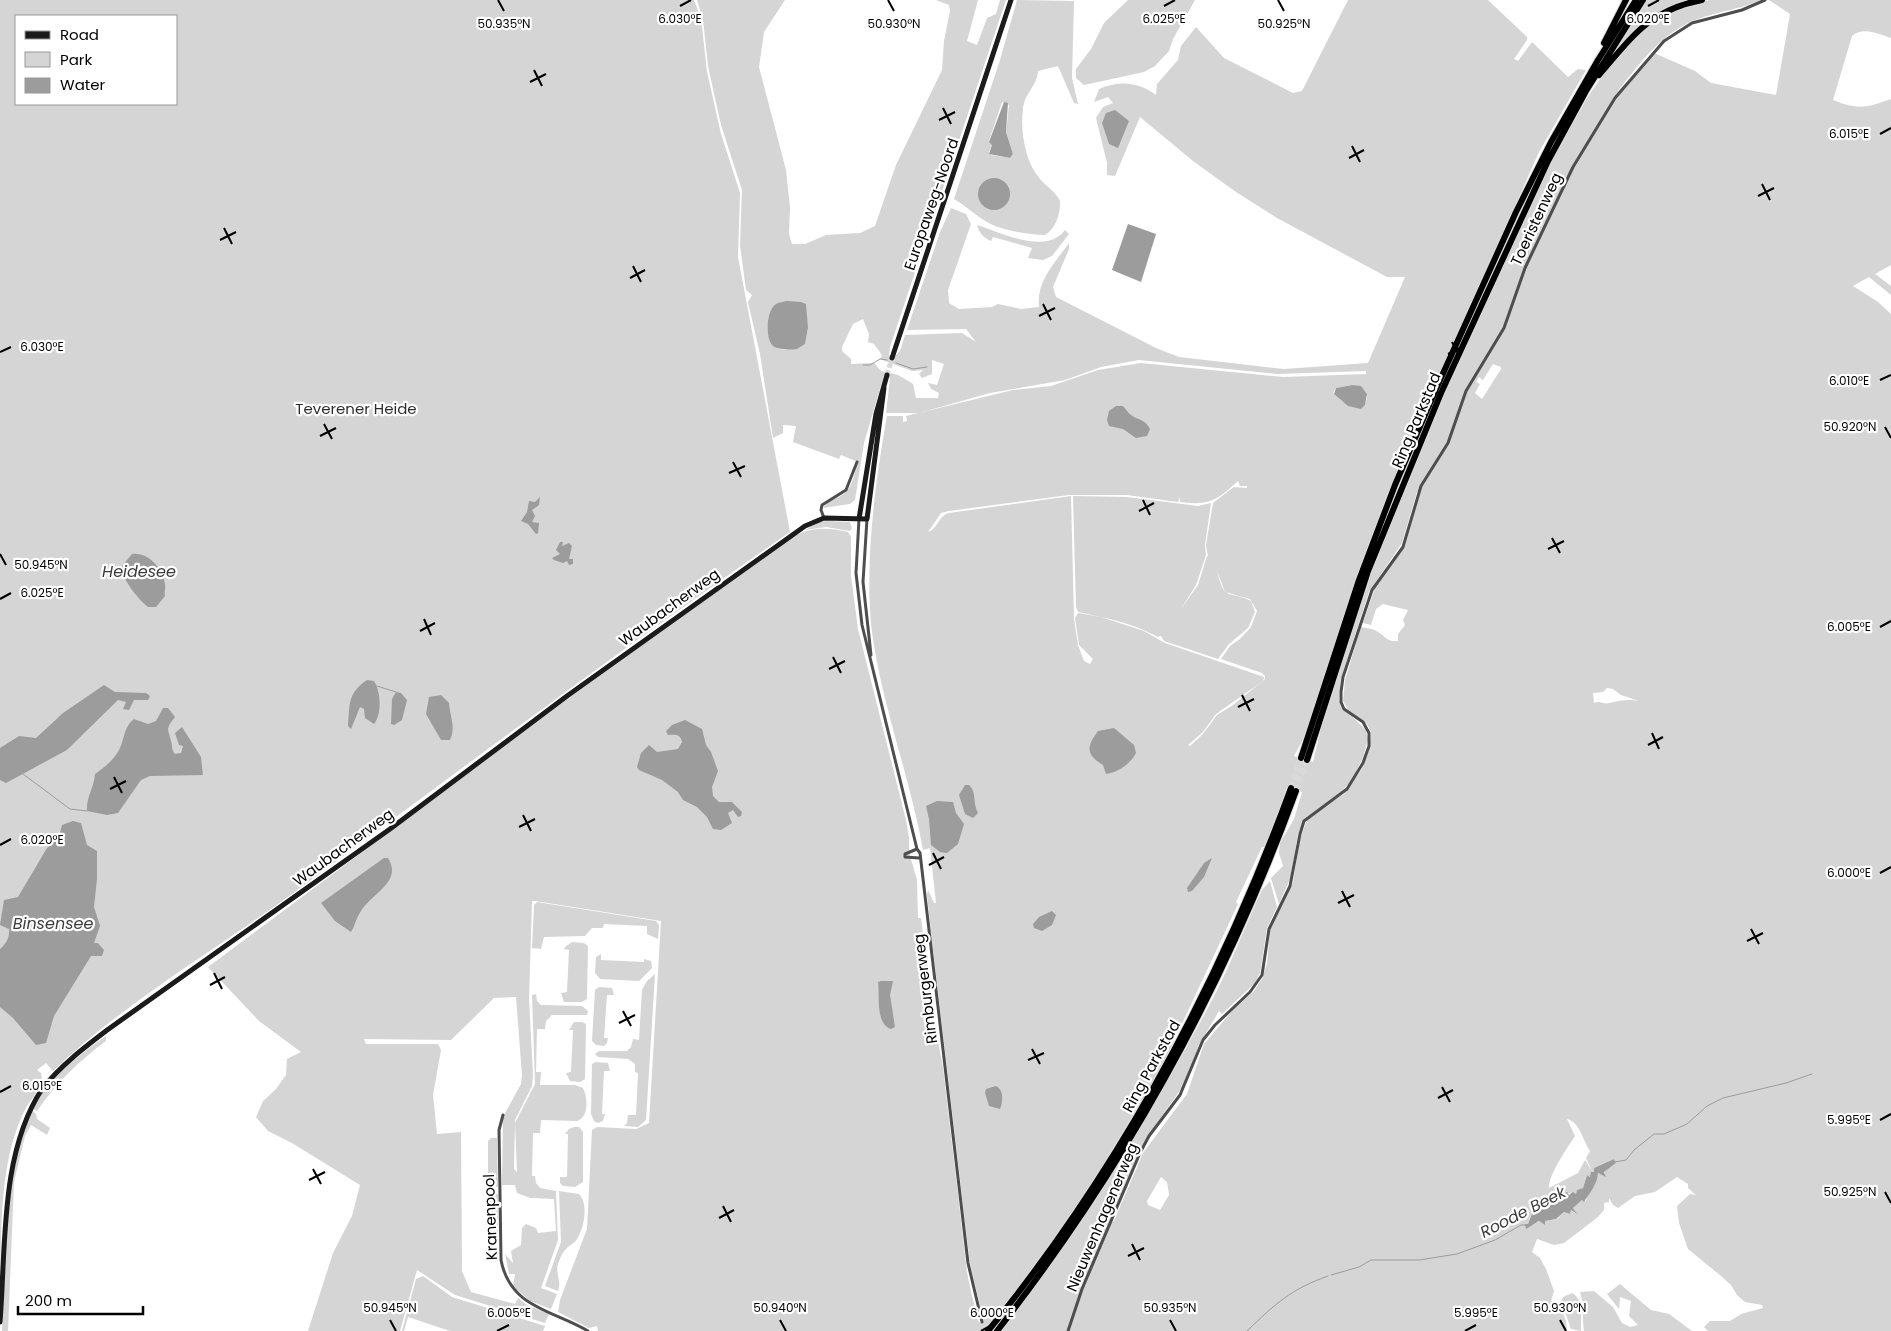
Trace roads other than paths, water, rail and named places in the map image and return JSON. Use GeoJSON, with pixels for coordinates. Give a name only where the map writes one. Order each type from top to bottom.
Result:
{"type":"FeatureCollection","features":[{"type":"Feature","properties":{"kind":"highway"},"geometry":{"type":"LineString","coordinates":[[1589,74],[1626,0]]}},
{"type":"Feature","properties":{"kind":"highway","name":"Ring Parkstad"},"geometry":{"type":"LineString","coordinates":[[1636,0],[1589,74],[1550,142],[1516,212],[1412,445],[1359,580],[1304,759],[1363,588],[1415,452],[1530,196],[1586,90],[1643,0]]}},
{"type":"Feature","properties":{"kind":"highway"},"geometry":{"type":"LineString","coordinates":[[1586,90],[1624,43],[1645,23],[1673,7],[1702,0]]}},
{"type":"Feature","properties":{"kind":"highway","name":"Ring Parkstad"},"geometry":{"type":"LineString","coordinates":[[988,1331],[1071,1220],[1153,1090],[1225,950],[1294,789],[1264,874],[1231,953],[1159,1092],[1083,1214],[997,1331]]}},
{"type":"Feature","properties":{"kind":"street","name":"Europaweg-Noord"},"geometry":{"type":"LineString","coordinates":[[892,358],[1011,0]]}},
{"type":"Feature","properties":{"kind":"street","name":"Toeristenweg"},"geometry":{"type":"LineString","coordinates":[[1410,522],[1421,486],[1448,443],[1462,398],[1504,328],[1531,255],[1573,167],[1611,104],[1656,48],[1676,32],[1698,21],[1742,10],[1765,0]]}},
{"type":"Feature","properties":{"kind":"street"},"geometry":{"type":"LineString","coordinates":[[859,519],[876,414],[887,375]]}},
{"type":"Feature","properties":{"kind":"street"},"geometry":{"type":"LineString","coordinates":[[867,519],[884,388]]}},
{"type":"Feature","properties":{"kind":"street"},"geometry":{"type":"LineString","coordinates":[[824,518],[821,510],[822,505],[846,490],[857,462]]}},
{"type":"Feature","properties":{"kind":"street","name":"Waubacherweg"},"geometry":{"type":"LineString","coordinates":[[0,1322],[4,1205],[13,1144],[27,1110],[41,1090],[64,1065],[110,1028],[390,829],[567,696],[805,526],[824,518],[867,519]]}},
{"type":"Feature","properties":{"kind":"street","name":"Rimburgerweg"},"geometry":{"type":"LineString","coordinates":[[859,519],[856,583],[862,625],[917,849],[920,853],[919,858],[937,992],[968,1263],[982,1322]]}},
{"type":"Feature","properties":{"kind":"street","name":"Rimburgerweg"},"geometry":{"type":"LineString","coordinates":[[867,519],[863,582],[871,658]]}},
{"type":"Feature","properties":{"kind":"street","name":"Nieuwenhagenerweg"},"geometry":{"type":"LineString","coordinates":[[1068,1331],[1082,1289],[1143,1148],[1180,1095],[1203,1040],[1250,992],[1262,975],[1268,929],[1290,886],[1304,821],[1347,788],[1363,763],[1369,746],[1369,733],[1365,724],[1343,706],[1341,699],[1343,682],[1372,590],[1401,551],[1410,522]]}},
{"type":"Feature","properties":{"kind":"street"},"geometry":{"type":"LineString","coordinates":[[917,849],[905,856],[919,858]]}},
{"type":"Feature","properties":{"kind":"street","name":"Kranenpool"},"geometry":{"type":"LineString","coordinates":[[503,1114],[499,1130],[501,1260],[504,1273],[514,1291],[524,1300],[588,1331]]}},
{"type":"Feature","properties":{"kind":"water"},"geometry":{"type":"Polygon","coordinates":[[[1004,102],[1008,103],[1006,132],[1013,154],[1010,158],[989,154],[992,145],[989,142],[1004,102]]]}},
{"type":"Feature","properties":{"kind":"water"},"geometry":{"type":"Polygon","coordinates":[[[1115,110],[1129,121],[1118,148],[1109,144],[1102,123],[1106,113],[1115,110]]]}},
{"type":"Feature","properties":{"kind":"water"},"geometry":{"type":"Polygon","coordinates":[[[994,178],[1000,179],[1005,183],[1009,188],[1009,200],[1005,205],[1000,209],[994,210],[988,209],[983,205],[979,200],[978,194],[979,188],[983,183],[988,179],[994,178]]]}},
{"type":"Feature","properties":{"kind":"water"},"geometry":{"type":"Polygon","coordinates":[[[1128,224],[1156,234],[1141,282],[1112,270],[1128,224]]]}},
{"type":"Feature","properties":{"kind":"water"},"geometry":{"type":"Polygon","coordinates":[[[787,301],[806,304],[808,328],[805,344],[797,349],[775,347],[770,342],[768,325],[770,312],[776,304],[787,301]]]}},
{"type":"Feature","properties":{"kind":"water"},"geometry":{"type":"Polygon","coordinates":[[[1352,385],[1361,386],[1367,394],[1365,405],[1361,409],[1348,406],[1334,394],[1336,388],[1352,385]]]}},
{"type":"Feature","properties":{"kind":"water"},"geometry":{"type":"Polygon","coordinates":[[[1116,406],[1123,406],[1131,415],[1146,423],[1150,429],[1147,436],[1136,438],[1123,429],[1109,426],[1107,420],[1109,411],[1116,406]]]}},
{"type":"Feature","properties":{"kind":"water"},"geometry":{"type":"Polygon","coordinates":[[[540,497],[539,505],[532,510],[535,516],[532,522],[539,523],[538,533],[536,534],[528,524],[521,521],[527,512],[529,501],[535,502],[540,497]]]}},
{"type":"Feature","properties":{"kind":"water"},"geometry":{"type":"Polygon","coordinates":[[[560,542],[563,542],[562,546],[569,543],[572,546],[569,559],[573,559],[573,564],[569,565],[567,561],[563,563],[552,558],[560,554],[556,550],[560,542]]]}},
{"type":"Feature","properties":{"kind":"water","name":"Heidesee"},"geometry":{"type":"Polygon","coordinates":[[[132,554],[149,558],[158,567],[164,578],[165,596],[156,607],[148,607],[135,594],[124,577],[122,566],[132,554]]]}},
{"type":"Feature","properties":{"kind":"water"},"geometry":{"type":"Polygon","coordinates":[[[367,680],[374,681],[378,691],[380,703],[377,720],[374,724],[365,718],[364,709],[360,707],[351,729],[348,726],[351,700],[356,690],[367,680]]]}},
{"type":"Feature","properties":{"kind":"water"},"geometry":{"type":"Polygon","coordinates":[[[104,685],[115,692],[146,693],[150,696],[148,700],[134,700],[129,710],[123,709],[126,702],[118,700],[67,750],[6,783],[0,780],[0,748],[19,736],[36,738],[63,713],[104,685]]]}},
{"type":"Feature","properties":{"kind":"water"},"geometry":{"type":"Polygon","coordinates":[[[396,692],[401,693],[407,700],[402,720],[394,725],[391,724],[392,699],[396,692]]]}},
{"type":"Feature","properties":{"kind":"water"},"geometry":{"type":"Polygon","coordinates":[[[441,695],[449,703],[453,726],[450,740],[441,740],[426,714],[429,697],[441,695]]]}},
{"type":"Feature","properties":{"kind":"water"},"geometry":{"type":"Polygon","coordinates":[[[163,708],[168,708],[175,717],[168,729],[175,754],[181,753],[183,746],[179,745],[175,733],[182,727],[201,757],[203,775],[150,776],[141,780],[118,813],[107,815],[87,811],[95,774],[115,756],[120,748],[128,725],[134,719],[148,724],[156,721],[163,708]]]}},
{"type":"Feature","properties":{"kind":"water"},"geometry":{"type":"Polygon","coordinates":[[[685,720],[702,729],[706,745],[711,752],[718,771],[712,787],[713,796],[719,802],[732,802],[742,812],[741,816],[738,817],[733,810],[728,813],[732,823],[721,830],[713,829],[707,817],[697,807],[683,800],[678,792],[662,780],[639,770],[637,767],[641,753],[649,745],[657,752],[678,749],[682,742],[680,737],[668,735],[666,731],[672,725],[685,720]]]}},
{"type":"Feature","properties":{"kind":"water"},"geometry":{"type":"Polygon","coordinates":[[[1114,728],[1134,745],[1136,753],[1124,767],[1106,774],[1103,765],[1093,758],[1090,746],[1098,731],[1114,728]]]}},
{"type":"Feature","properties":{"kind":"water"},"geometry":{"type":"Polygon","coordinates":[[[965,785],[969,785],[974,794],[978,813],[973,818],[965,814],[959,795],[965,785]]]}},
{"type":"Feature","properties":{"kind":"water"},"geometry":{"type":"Polygon","coordinates":[[[937,801],[953,802],[956,813],[964,824],[958,844],[947,853],[940,852],[931,845],[926,806],[937,801]]]}},
{"type":"Feature","properties":{"kind":"water","name":"Binsensee"},"geometry":{"type":"Polygon","coordinates":[[[73,821],[81,823],[87,845],[97,851],[94,907],[100,926],[94,943],[98,943],[104,950],[102,956],[91,956],[54,1016],[46,1043],[36,1045],[13,1018],[0,1007],[0,949],[9,935],[9,929],[0,925],[4,900],[18,897],[47,848],[59,837],[62,825],[73,821]]]}},
{"type":"Feature","properties":{"kind":"water"},"geometry":{"type":"Polygon","coordinates":[[[384,858],[388,858],[392,866],[392,874],[389,881],[361,911],[351,932],[335,921],[321,903],[384,858]]]}},
{"type":"Feature","properties":{"kind":"water"},"geometry":{"type":"Polygon","coordinates":[[[1212,858],[1204,877],[1192,891],[1188,892],[1187,888],[1204,863],[1212,858]]]}},
{"type":"Feature","properties":{"kind":"water"},"geometry":{"type":"Polygon","coordinates":[[[1052,911],[1056,915],[1052,925],[1042,931],[1034,928],[1033,924],[1039,917],[1052,911]]]}},
{"type":"Feature","properties":{"kind":"water"},"geometry":{"type":"Polygon","coordinates":[[[893,981],[890,995],[895,1027],[891,1029],[882,1021],[880,1015],[878,982],[893,981]]]}},
{"type":"Feature","properties":{"kind":"water"},"geometry":{"type":"Polygon","coordinates":[[[996,1086],[1002,1093],[1000,1109],[989,1106],[985,1093],[986,1089],[996,1086]]]}},
{"type":"Feature","properties":{"kind":"water","name":"Roode Beek"},"geometry":{"type":"Polygon","coordinates":[[[1614,1159],[1616,1163],[1604,1172],[1606,1177],[1598,1173],[1595,1184],[1584,1202],[1582,1200],[1573,1208],[1577,1214],[1571,1210],[1570,1214],[1564,1212],[1556,1219],[1545,1221],[1545,1225],[1539,1221],[1526,1229],[1525,1224],[1528,1224],[1535,1206],[1539,1205],[1542,1208],[1543,1204],[1550,1200],[1557,1202],[1556,1200],[1567,1192],[1569,1195],[1573,1192],[1576,1194],[1577,1190],[1583,1188],[1587,1175],[1590,1177],[1591,1172],[1594,1172],[1594,1168],[1614,1159]]]}},
{"type":"Feature","properties":{"kind":"waterway"},"geometry":{"type":"LineString","coordinates":[[863,365],[870,365],[880,359],[887,360]]}},
{"type":"Feature","properties":{"kind":"waterway"},"geometry":{"type":"LineString","coordinates":[[896,363],[913,369],[927,367]]}},
{"type":"Feature","properties":{"kind":"waterway"},"geometry":{"type":"LineString","coordinates":[[377,686],[396,692]]}},
{"type":"Feature","properties":{"kind":"waterway"},"geometry":{"type":"LineString","coordinates":[[23,774],[70,809],[87,811]]}},
{"type":"Feature","properties":{"kind":"waterway","name":"Roode Beek"},"geometry":{"type":"LineString","coordinates":[[1615,1162],[1626,1160],[1634,1150],[1654,1134],[1664,1134],[1687,1124],[1707,1106],[1723,1098],[1786,1083],[1812,1074]]}},
{"type":"Feature","properties":{"kind":"waterway","name":"Roode Beek"},"geometry":{"type":"LineString","coordinates":[[1331,1275],[1359,1267],[1371,1260],[1419,1260],[1457,1254],[1495,1240],[1521,1225],[1527,1225]]}},
{"type":"Feature","properties":{"kind":"waterway","name":"Roode Beek"},"geometry":{"type":"LineString","coordinates":[[1247,1331],[1284,1298],[1304,1286],[1328,1276]]}},
{"type":"Feature","properties":{"kind":"tunnel"},"geometry":{"type":"LineString","coordinates":[[887,375],[892,358]]}},
{"type":"Feature","properties":{"kind":"tunnel"},"geometry":{"type":"LineString","coordinates":[[1291,788],[1301,758]]}},
{"type":"Feature","properties":{"kind":"tunnel"},"geometry":{"type":"LineString","coordinates":[[1296,791],[1307,760]]}},
{"type":"Feature","properties":{"kind":"tunnel"},"geometry":{"type":"LineString","coordinates":[[982,1322],[985,1331]]}},
{"type":"Feature","properties":{"kind":"park label","name":"Teverener Heide"},"geometry":{"type":"Point","coordinates":[356,408]}}]}
